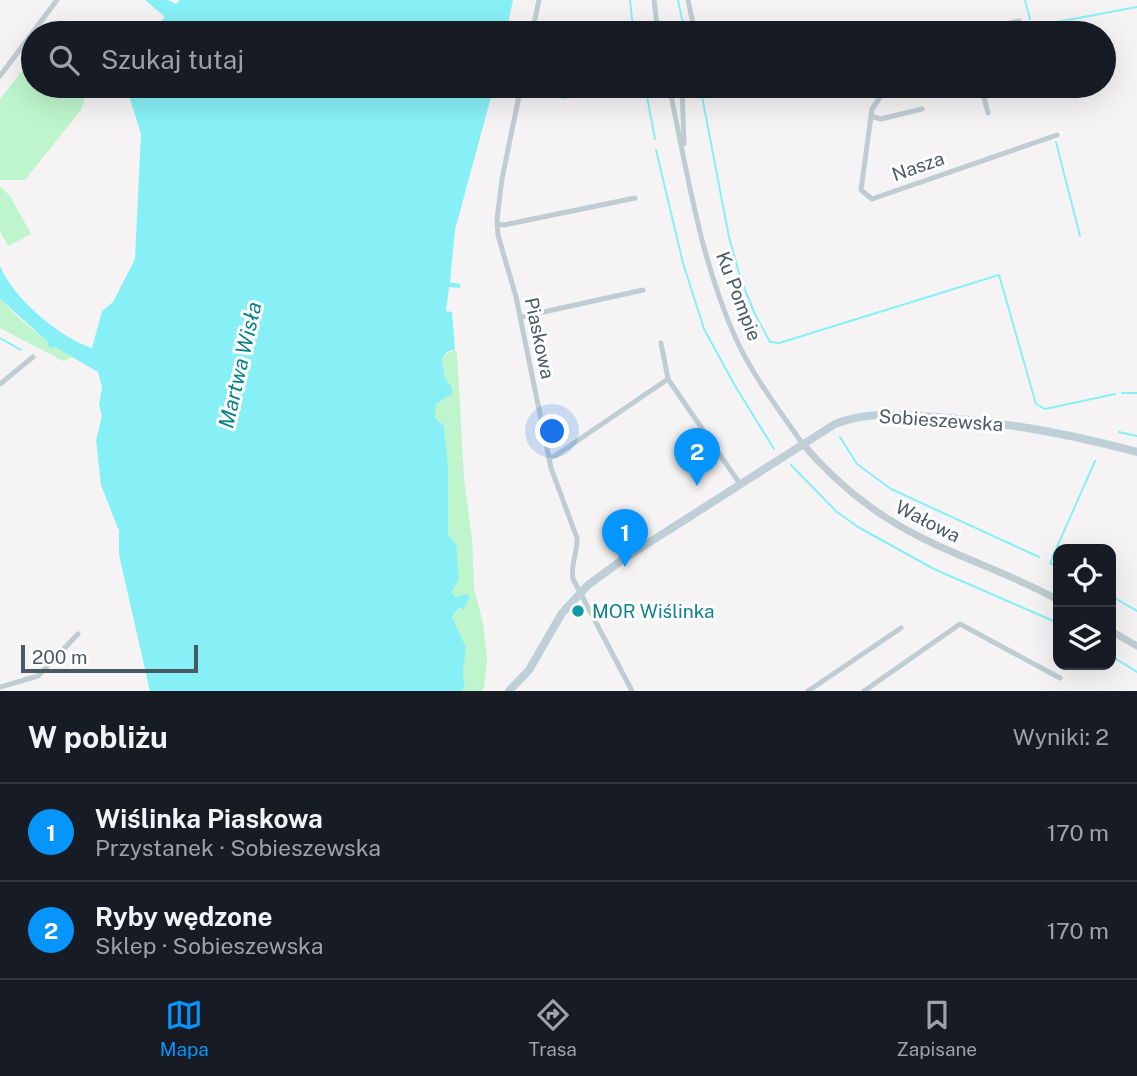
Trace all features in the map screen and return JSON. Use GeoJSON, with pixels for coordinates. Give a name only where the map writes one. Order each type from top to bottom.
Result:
{"type":"FeatureCollection","features":[{"type":"Feature","properties":{"kind":"main road","name":"Sobieszewska"},"geometry":{"type":"LineString","coordinates":[[509,691],[529,670],[557,621],[580,593],[603,573],[802,443],[846,419],[889,414],[1011,425],[1087,439],[1137,452]]}},
{"type":"Feature","properties":{"kind":"street"},"geometry":{"type":"LineString","coordinates":[[41,21],[57,0]]}},
{"type":"Feature","properties":{"kind":"street"},"geometry":{"type":"LineString","coordinates":[[535,21],[539,0]]}},
{"type":"Feature","properties":{"kind":"street"},"geometry":{"type":"LineString","coordinates":[[653,0],[656,21]]}},
{"type":"Feature","properties":{"kind":"street"},"geometry":{"type":"LineString","coordinates":[[688,0],[692,21]]}},
{"type":"Feature","properties":{"kind":"street"},"geometry":{"type":"LineString","coordinates":[[0,76],[21,48]]}},
{"type":"Feature","properties":{"kind":"street","name":"Piaskowa"},"geometry":{"type":"LineString","coordinates":[[519,98],[502,178],[497,224],[500,248],[521,317],[552,474],[577,538],[572,572],[580,593],[632,691]]}},
{"type":"Feature","properties":{"kind":"street","name":"Ku Pompie"},"geometry":{"type":"LineString","coordinates":[[672,98],[702,238],[721,303],[750,366],[802,443]]}},
{"type":"Feature","properties":{"kind":"street","name":"Ku Pompie"},"geometry":{"type":"LineString","coordinates":[[682,98],[682,146]]}},
{"type":"Feature","properties":{"kind":"street","name":"Nasza"},"geometry":{"type":"LineString","coordinates":[[880,98],[872,109],[861,190],[872,199],[1057,135]]}},
{"type":"Feature","properties":{"kind":"street"},"geometry":{"type":"LineString","coordinates":[[984,98],[988,113]]}},
{"type":"Feature","properties":{"kind":"street"},"geometry":{"type":"LineString","coordinates":[[871,116],[881,119],[922,109]]}},
{"type":"Feature","properties":{"kind":"street"},"geometry":{"type":"LineString","coordinates":[[497,224],[504,225],[635,198]]}},
{"type":"Feature","properties":{"kind":"street"},"geometry":{"type":"LineString","coordinates":[[521,317],[643,290]]}},
{"type":"Feature","properties":{"kind":"street"},"geometry":{"type":"LineString","coordinates":[[661,343],[668,379],[740,484]]}},
{"type":"Feature","properties":{"kind":"street"},"geometry":{"type":"LineString","coordinates":[[0,384],[33,357]]}},
{"type":"Feature","properties":{"kind":"street"},"geometry":{"type":"LineString","coordinates":[[549,458],[668,379]]}},
{"type":"Feature","properties":{"kind":"street","name":"Wałowa"},"geometry":{"type":"LineString","coordinates":[[802,443],[840,484],[899,526],[1053,597]]}},
{"type":"Feature","properties":{"kind":"street"},"geometry":{"type":"LineString","coordinates":[[864,691],[960,624],[1060,678]]}},
{"type":"Feature","properties":{"kind":"street"},"geometry":{"type":"LineString","coordinates":[[808,691],[901,628]]}},
{"type":"Feature","properties":{"kind":"street"},"geometry":{"type":"LineString","coordinates":[[0,687],[38,677],[78,634]]}},
{"type":"Feature","properties":{"kind":"street"},"geometry":{"type":"LineString","coordinates":[[1116,634],[1137,646]]}},
{"type":"Feature","properties":{"kind":"green space"},"geometry":{"type":"Polygon","coordinates":[[[21,72],[21,98],[85,98],[81,110],[25,180],[0,180],[0,99],[21,72]]]}},
{"type":"Feature","properties":{"kind":"green space"},"geometry":{"type":"Polygon","coordinates":[[[0,186],[10,196],[31,234],[8,246],[0,231],[0,186]]]}},
{"type":"Feature","properties":{"kind":"green space"},"geometry":{"type":"Polygon","coordinates":[[[0,299],[34,331],[73,357],[63,361],[0,328],[0,299]]]}},
{"type":"Feature","properties":{"kind":"green space"},"geometry":{"type":"Polygon","coordinates":[[[455,349],[474,588],[483,623],[487,659],[484,688],[481,691],[461,691],[465,687],[463,674],[466,647],[452,617],[459,607],[463,610],[451,592],[456,544],[448,534],[448,464],[444,426],[435,418],[436,404],[452,394],[452,387],[445,379],[442,357],[455,349]]]}},
{"type":"Feature","properties":{"kind":"water"},"geometry":{"type":"Polygon","coordinates":[[[145,0],[168,0],[176,4],[180,0],[513,0],[509,21],[161,21],[165,17],[145,0]]]}},
{"type":"Feature","properties":{"kind":"water","name":"Martwa Wisła"},"geometry":{"type":"Polygon","coordinates":[[[491,98],[455,230],[450,282],[460,284],[460,288],[449,287],[446,311],[452,312],[455,349],[442,358],[445,379],[452,387],[452,394],[436,404],[435,418],[444,426],[448,464],[448,534],[456,544],[459,580],[451,592],[456,597],[465,594],[470,596],[463,610],[459,607],[452,617],[466,647],[463,674],[465,687],[461,691],[150,691],[119,555],[119,531],[101,485],[96,440],[102,416],[99,405],[102,387],[98,372],[55,347],[51,348],[48,342],[0,299],[0,266],[16,291],[39,315],[66,335],[92,348],[102,311],[113,302],[135,259],[141,134],[130,99],[491,98]]]}},
{"type":"Feature","properties":{"kind":"waterway"},"geometry":{"type":"LineString","coordinates":[[630,0],[632,21]]}},
{"type":"Feature","properties":{"kind":"waterway"},"geometry":{"type":"LineString","coordinates":[[678,0],[682,21]]}},
{"type":"Feature","properties":{"kind":"waterway"},"geometry":{"type":"LineString","coordinates":[[1025,0],[1030,19]]}},
{"type":"Feature","properties":{"kind":"waterway"},"geometry":{"type":"LineString","coordinates":[[1062,21],[1137,7]]}},
{"type":"Feature","properties":{"kind":"waterway"},"geometry":{"type":"LineString","coordinates":[[647,98],[655,139]]}},
{"type":"Feature","properties":{"kind":"waterway"},"geometry":{"type":"LineString","coordinates":[[702,98],[729,237],[741,280],[770,342],[779,343],[999,275],[1036,404],[1045,409],[1115,394]]}},
{"type":"Feature","properties":{"kind":"waterway"},"geometry":{"type":"LineString","coordinates":[[1056,142],[1080,236]]}},
{"type":"Feature","properties":{"kind":"waterway"},"geometry":{"type":"LineString","coordinates":[[656,150],[683,263],[704,329],[774,449]]}},
{"type":"Feature","properties":{"kind":"waterway"},"geometry":{"type":"LineString","coordinates":[[0,338],[21,350]]}},
{"type":"Feature","properties":{"kind":"waterway"},"geometry":{"type":"LineString","coordinates":[[1122,393],[1137,393]]}},
{"type":"Feature","properties":{"kind":"waterway"},"geometry":{"type":"LineString","coordinates":[[1119,432],[1137,436]]}},
{"type":"Feature","properties":{"kind":"waterway"},"geometry":{"type":"LineString","coordinates":[[840,437],[857,464],[891,489],[1039,557]]}},
{"type":"Feature","properties":{"kind":"waterway"},"geometry":{"type":"LineString","coordinates":[[1058,544],[1095,461]]}},
{"type":"Feature","properties":{"kind":"waterway"},"geometry":{"type":"LineString","coordinates":[[791,465],[837,512],[858,527],[934,569],[1053,621]]}},
{"type":"Feature","properties":{"kind":"waterway"},"geometry":{"type":"LineString","coordinates":[[1053,556],[1050,563],[1053,564]]}},
{"type":"Feature","properties":{"kind":"waterway"},"geometry":{"type":"LineString","coordinates":[[1116,599],[1137,611]]}},
{"type":"Feature","properties":{"kind":"waterway"},"geometry":{"type":"LineString","coordinates":[[1116,659],[1137,672]]}},
{"type":"Feature","properties":{"kind":"place","name":"Ryby wędzone"},"geometry":{"type":"Point","coordinates":[697,486]}},
{"type":"Feature","properties":{"kind":"place","name":"Wiślinka Piaskowa"},"geometry":{"type":"Point","coordinates":[625,567]}},
{"type":"Feature","properties":{"kind":"place","name":"MOR Wiślinka"},"geometry":{"type":"Point","coordinates":[578,611]}}]}
